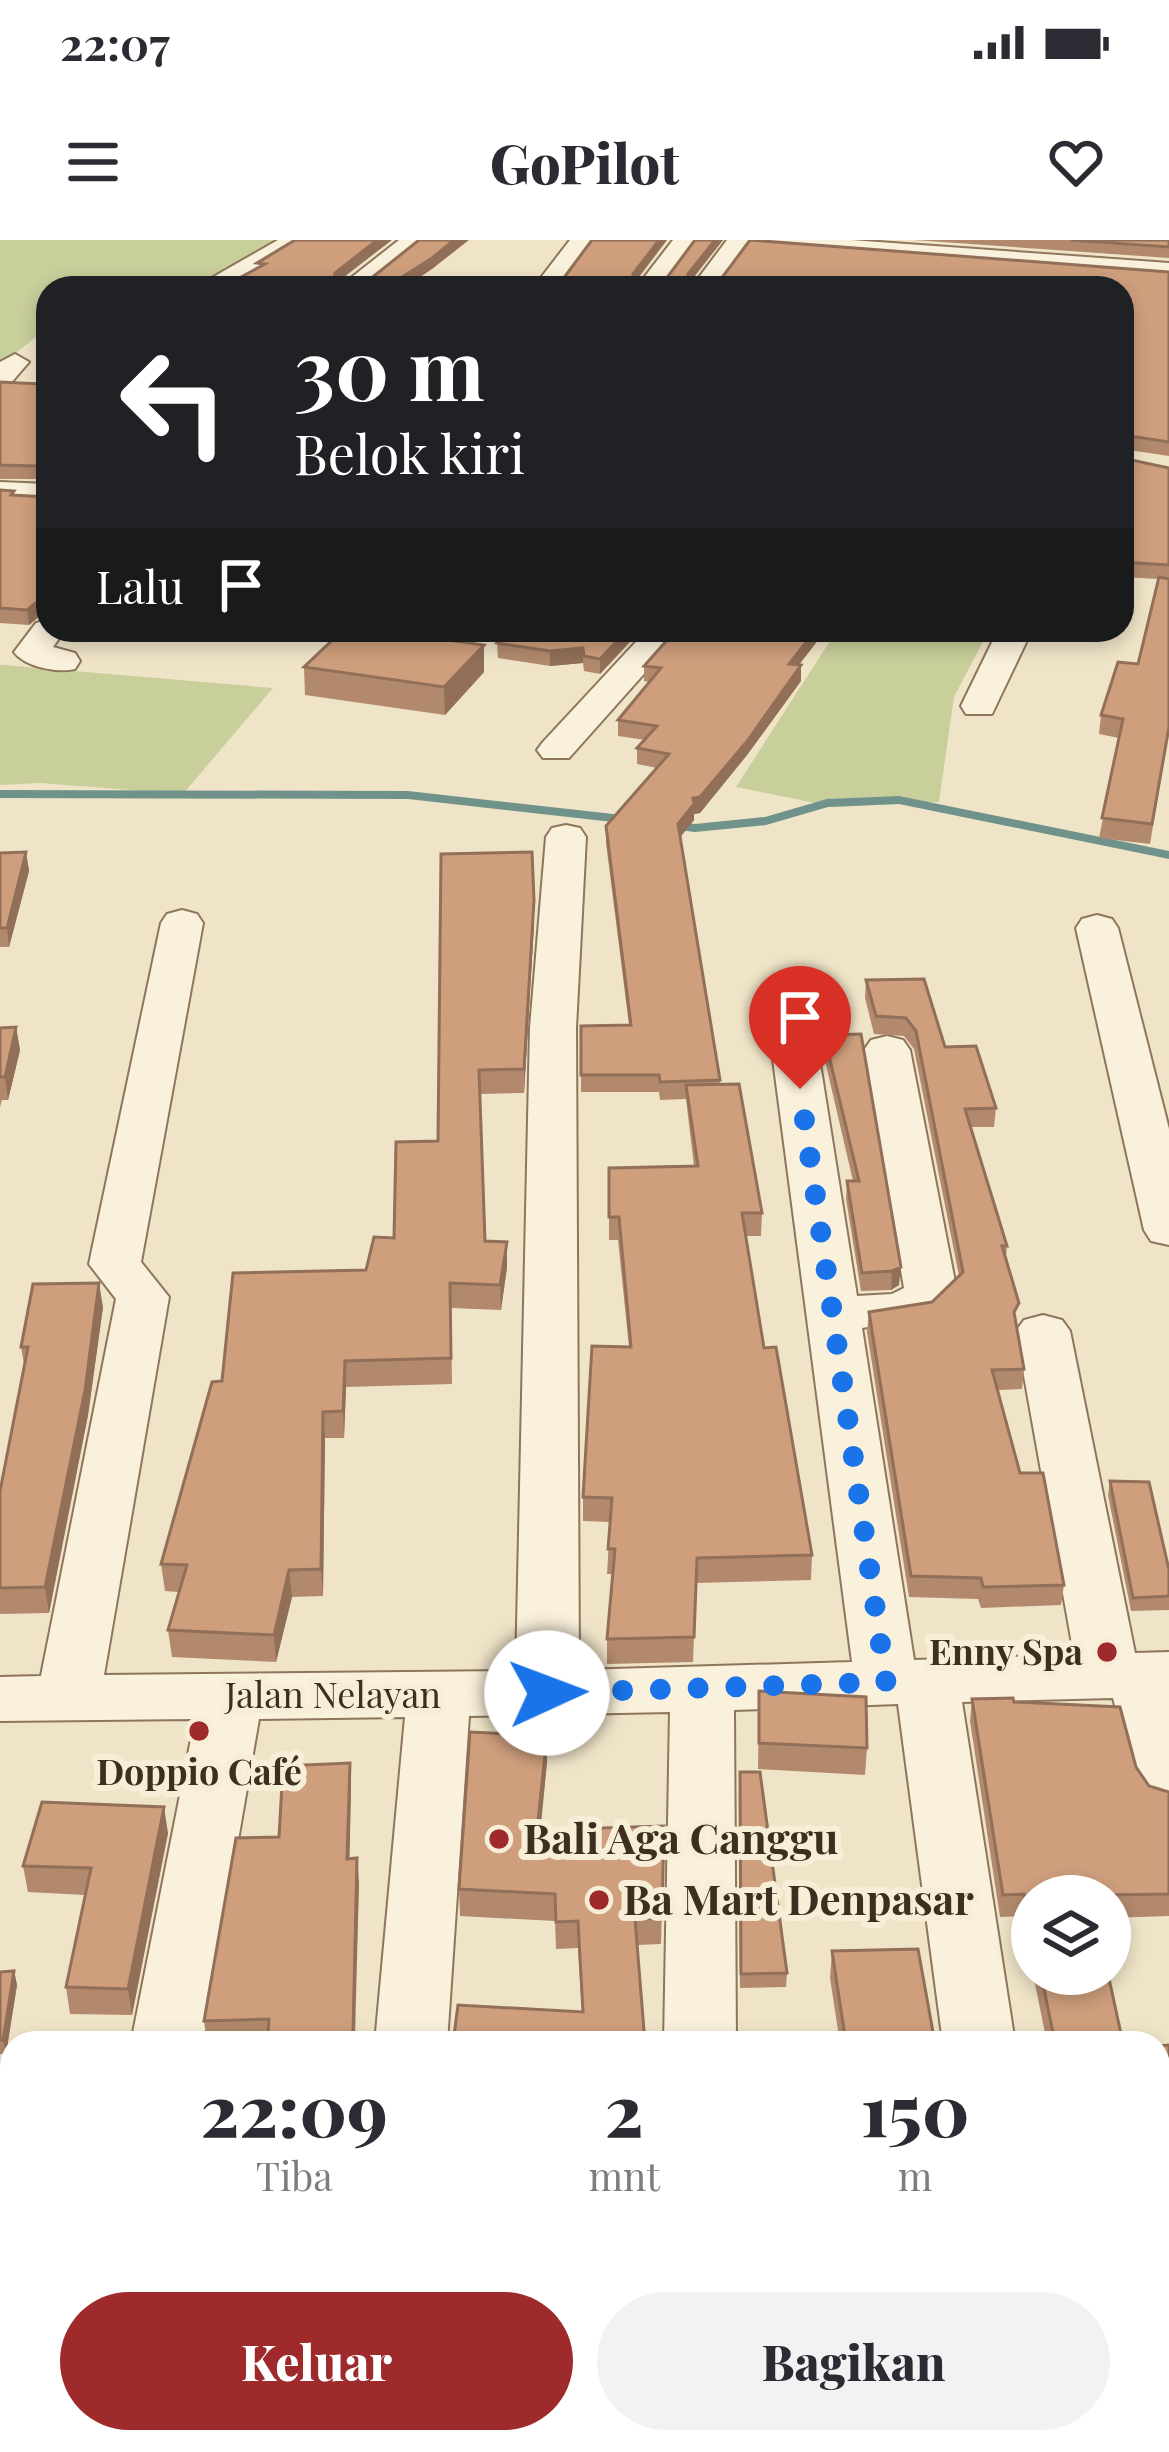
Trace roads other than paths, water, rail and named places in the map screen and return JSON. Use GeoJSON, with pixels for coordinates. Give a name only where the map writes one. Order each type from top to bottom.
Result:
{"type":"FeatureCollection","features":[{"type":"Feature","properties":{"kind":"street"},"geometry":{"type":"LineString","coordinates":[[229,276],[296,240]]}},
{"type":"Feature","properties":{"kind":"street"},"geometry":{"type":"LineString","coordinates":[[367,276],[415,240]]}},
{"type":"Feature","properties":{"kind":"street"},"geometry":{"type":"LineString","coordinates":[[555,276],[583,240]]}},
{"type":"Feature","properties":{"kind":"street"},"geometry":{"type":"LineString","coordinates":[[658,276],[686,240]]}},
{"type":"Feature","properties":{"kind":"street"},"geometry":{"type":"LineString","coordinates":[[713,276],[740,240]]}},
{"type":"Feature","properties":{"kind":"street"},"geometry":{"type":"LineString","coordinates":[[752,240],[1078,275],[1169,271]]}},
{"type":"Feature","properties":{"kind":"street"},"geometry":{"type":"LineString","coordinates":[[0,491],[36,492]]}},
{"type":"Feature","properties":{"kind":"street"},"geometry":{"type":"LineString","coordinates":[[556,750],[655,642]]}},
{"type":"Feature","properties":{"kind":"street"},"geometry":{"type":"LineString","coordinates":[[979,706],[1009,642]]}},
{"type":"Feature","properties":{"kind":"street"},"geometry":{"type":"LineString","coordinates":[[547,1693],[553,1028],[566,837]]}},
{"type":"Feature","properties":{"kind":"street"},"geometry":{"type":"LineString","coordinates":[[69,1696],[143,1297],[115,1264],[182,923]]}},
{"type":"Feature","properties":{"kind":"street"},"geometry":{"type":"LineString","coordinates":[[1097,928],[1169,1230]]}},
{"type":"Feature","properties":{"kind":"street"},"geometry":{"type":"LineString","coordinates":[[794,1044],[832,1312],[977,2031]]}},
{"type":"Feature","properties":{"kind":"street"},"geometry":{"type":"LineString","coordinates":[[832,1312],[901,1310],[920,1304],[931,1292],[887,1050]]}},
{"type":"Feature","properties":{"kind":"street"},"geometry":{"type":"LineString","coordinates":[[1043,1331],[1169,1786]]}},
{"type":"Feature","properties":{"kind":"street","name":"Jalan Nelayan"},"geometry":{"type":"LineString","coordinates":[[0,1699],[547,1693],[1139,1675]]}},
{"type":"Feature","properties":{"kind":"street"},"geometry":{"type":"LineString","coordinates":[[700,2031],[702,1686]]}},
{"type":"Feature","properties":{"kind":"street"},"geometry":{"type":"LineString","coordinates":[[169,2031],[231,1695]]}},
{"type":"Feature","properties":{"kind":"street"},"geometry":{"type":"LineString","coordinates":[[412,2031],[439,1695]]}},
{"type":"Feature","properties":{"kind":"waterway"},"geometry":{"type":"LineString","coordinates":[[0,794],[408,795],[631,820]]}},
{"type":"Feature","properties":{"kind":"waterway"},"geometry":{"type":"LineString","coordinates":[[669,825],[695,828],[766,821],[827,803],[899,800],[1169,855]]}},
{"type":"Feature","properties":{"kind":"place","name":"Enny Spa"},"geometry":{"type":"Point","coordinates":[1107,1652]}},
{"type":"Feature","properties":{"kind":"place","name":"Doppio Café"},"geometry":{"type":"Point","coordinates":[199,1731]}},
{"type":"Feature","properties":{"kind":"place","name":"Bali Aga Canggu"},"geometry":{"type":"Point","coordinates":[499,1839]}},
{"type":"Feature","properties":{"kind":"place","name":"Ba Mart Denpasar"},"geometry":{"type":"Point","coordinates":[599,1900]}}]}
